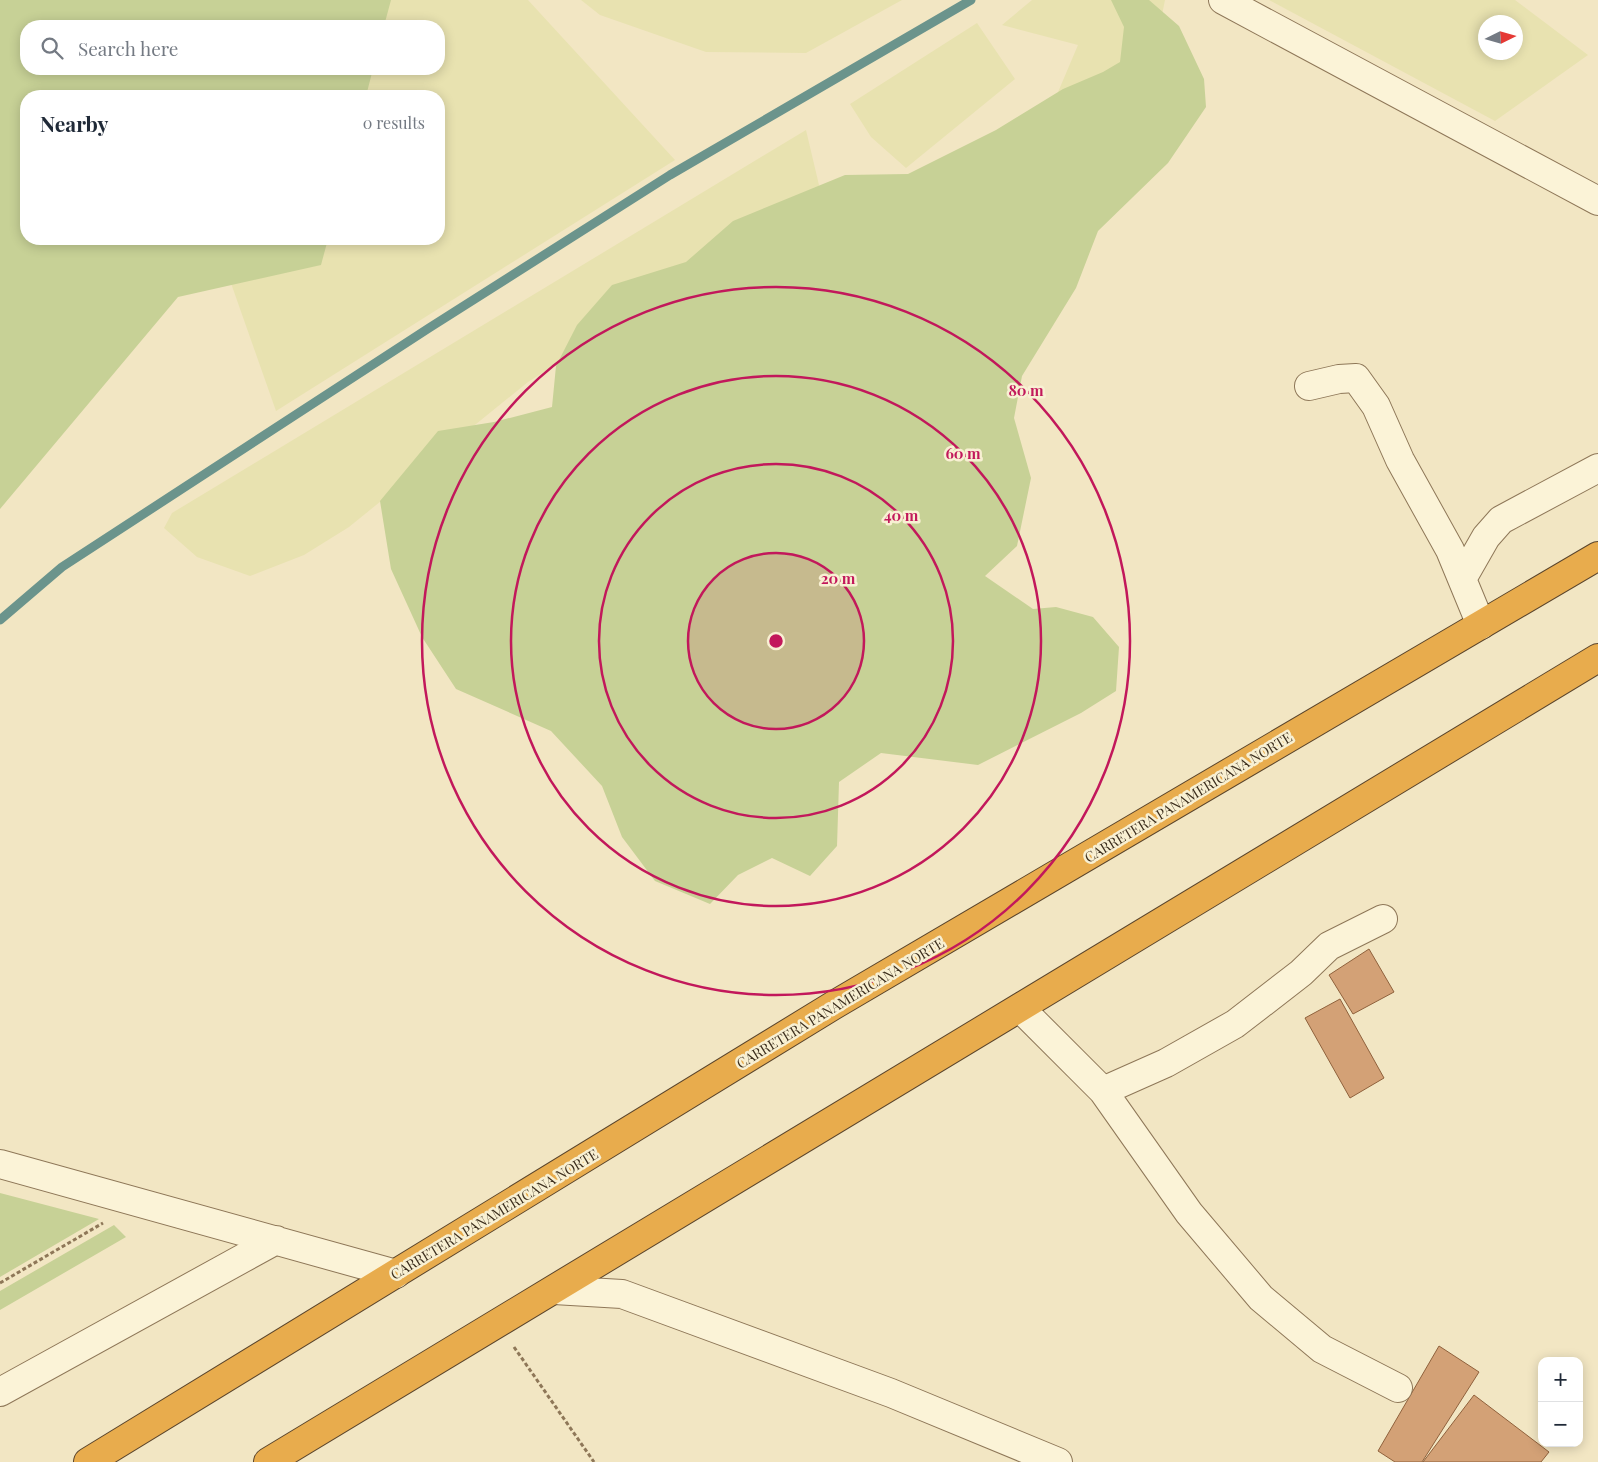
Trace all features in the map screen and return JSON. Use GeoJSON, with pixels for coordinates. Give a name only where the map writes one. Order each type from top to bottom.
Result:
{"type":"FeatureCollection","features":[{"type":"Feature","properties":{"kind":"highway","name":"CARRETERA PANAMERICANA NORTE"},"geometry":{"type":"LineString","coordinates":[[88,1462],[834,1006],[1598,556]]}},
{"type":"Feature","properties":{"kind":"highway"},"geometry":{"type":"LineString","coordinates":[[268,1462],[1598,658]]}},
{"type":"Feature","properties":{"kind":"street"},"geometry":{"type":"LineString","coordinates":[[1223,0],[1598,201]]}},
{"type":"Feature","properties":{"kind":"street"},"geometry":{"type":"LineString","coordinates":[[1309,386],[1338,379],[1356,378],[1376,406],[1400,460],[1450,550],[1481,625]]}},
{"type":"Feature","properties":{"kind":"street"},"geometry":{"type":"LineString","coordinates":[[1462,579],[1486,537],[1501,520],[1598,468]]}},
{"type":"Feature","properties":{"kind":"street"},"geometry":{"type":"LineString","coordinates":[[1103,1091],[1166,1063],[1235,1024],[1301,972],[1329,946],[1383,919]]}},
{"type":"Feature","properties":{"kind":"street"},"geometry":{"type":"LineString","coordinates":[[1020,1008],[1103,1091],[1189,1213],[1261,1298],[1322,1350],[1398,1388]]}},
{"type":"Feature","properties":{"kind":"street"},"geometry":{"type":"LineString","coordinates":[[0,1164],[396,1274]]}},
{"type":"Feature","properties":{"kind":"street"},"geometry":{"type":"LineString","coordinates":[[0,1392],[276,1240]]}},
{"type":"Feature","properties":{"kind":"street"},"geometry":{"type":"LineString","coordinates":[[554,1290],[622,1294],[891,1393],[1058,1462]]}},
{"type":"Feature","properties":{"kind":"path"},"geometry":{"type":"LineString","coordinates":[[0,1283],[138,1202]]}},
{"type":"Feature","properties":{"kind":"path"},"geometry":{"type":"LineString","coordinates":[[498,1323],[594,1462]]}},
{"type":"Feature","properties":{"kind":"shaded area"},"geometry":{"type":"Polygon","coordinates":[[[359,0],[528,0],[675,160],[276,411],[220,252],[221,245],[445,245],[445,90],[276,90],[289,75],[445,75],[445,20],[340,20],[359,0]]]}},
{"type":"Feature","properties":{"kind":"shaded area"},"geometry":{"type":"Polygon","coordinates":[[[581,0],[902,0],[806,53],[706,52],[600,15],[581,0]]]}},
{"type":"Feature","properties":{"kind":"shaded area"},"geometry":{"type":"Polygon","coordinates":[[[1032,0],[1165,0],[1139,129],[1050,111],[1078,45],[1002,25],[1032,0]]]}},
{"type":"Feature","properties":{"kind":"shaded area"},"geometry":{"type":"Polygon","coordinates":[[[1269,0],[1515,0],[1588,55],[1495,121],[1269,0]]]}},
{"type":"Feature","properties":{"kind":"shaded area"},"geometry":{"type":"Polygon","coordinates":[[[977,23],[1015,79],[906,168],[871,137],[850,104],[977,23]]]}},
{"type":"Feature","properties":{"kind":"shaded area"},"geometry":{"type":"Polygon","coordinates":[[[806,130],[823,202],[664,296],[528,382],[349,527],[304,555],[250,576],[197,557],[164,528],[172,513],[806,130]]]}},
{"type":"Feature","properties":{"kind":"green space"},"geometry":{"type":"Polygon","coordinates":[[[0,0],[391,0],[386,20],[20,20],[20,75],[371,75],[368,90],[20,90],[20,245],[326,245],[321,265],[178,297],[0,509],[0,0]]]}},
{"type":"Feature","properties":{"kind":"green space"},"geometry":{"type":"Polygon","coordinates":[[[1111,0],[1149,0],[1179,26],[1204,79],[1206,107],[1168,163],[1098,231],[1076,288],[1022,376],[1014,418],[1031,478],[1017,546],[985,576],[1033,609],[1056,607],[1093,617],[1119,647],[1116,691],[1081,713],[978,765],[881,753],[839,782],[837,846],[810,876],[772,858],[738,875],[710,904],[655,881],[622,837],[602,786],[551,731],[456,689],[422,637],[391,569],[380,501],[438,431],[494,422],[552,407],[556,366],[577,325],[612,285],[686,262],[733,221],[845,175],[908,174],[996,130],[1063,89],[1103,72],[1120,62],[1124,27],[1111,0]]]}},
{"type":"Feature","properties":{"kind":"green space"},"geometry":{"type":"Polygon","coordinates":[[[0,1193],[99,1219],[0,1277],[0,1193]]]}},
{"type":"Feature","properties":{"kind":"green space"},"geometry":{"type":"Polygon","coordinates":[[[114,1225],[126,1237],[0,1310],[0,1291],[114,1225]]]}},
{"type":"Feature","properties":{"kind":"building"},"geometry":{"type":"Polygon","coordinates":[[[1369,949],[1394,992],[1353,1014],[1329,975],[1369,949]]]}},
{"type":"Feature","properties":{"kind":"building"},"geometry":{"type":"Polygon","coordinates":[[[1340,999],[1384,1078],[1350,1098],[1305,1018],[1340,999]]]}},
{"type":"Feature","properties":{"kind":"building"},"geometry":{"type":"Polygon","coordinates":[[[1439,1346],[1479,1372],[1422,1462],[1395,1462],[1378,1451],[1439,1346]]]}},
{"type":"Feature","properties":{"kind":"building"},"geometry":{"type":"Polygon","coordinates":[[[1474,1395],[1538,1444],[1538,1447],[1542,1447],[1549,1452],[1541,1462],[1423,1462],[1474,1395]]]}},
{"type":"Feature","properties":{"kind":"waterway"},"geometry":{"type":"LineString","coordinates":[[0,620],[62,567],[429,328],[670,175],[971,0]]}}]}
